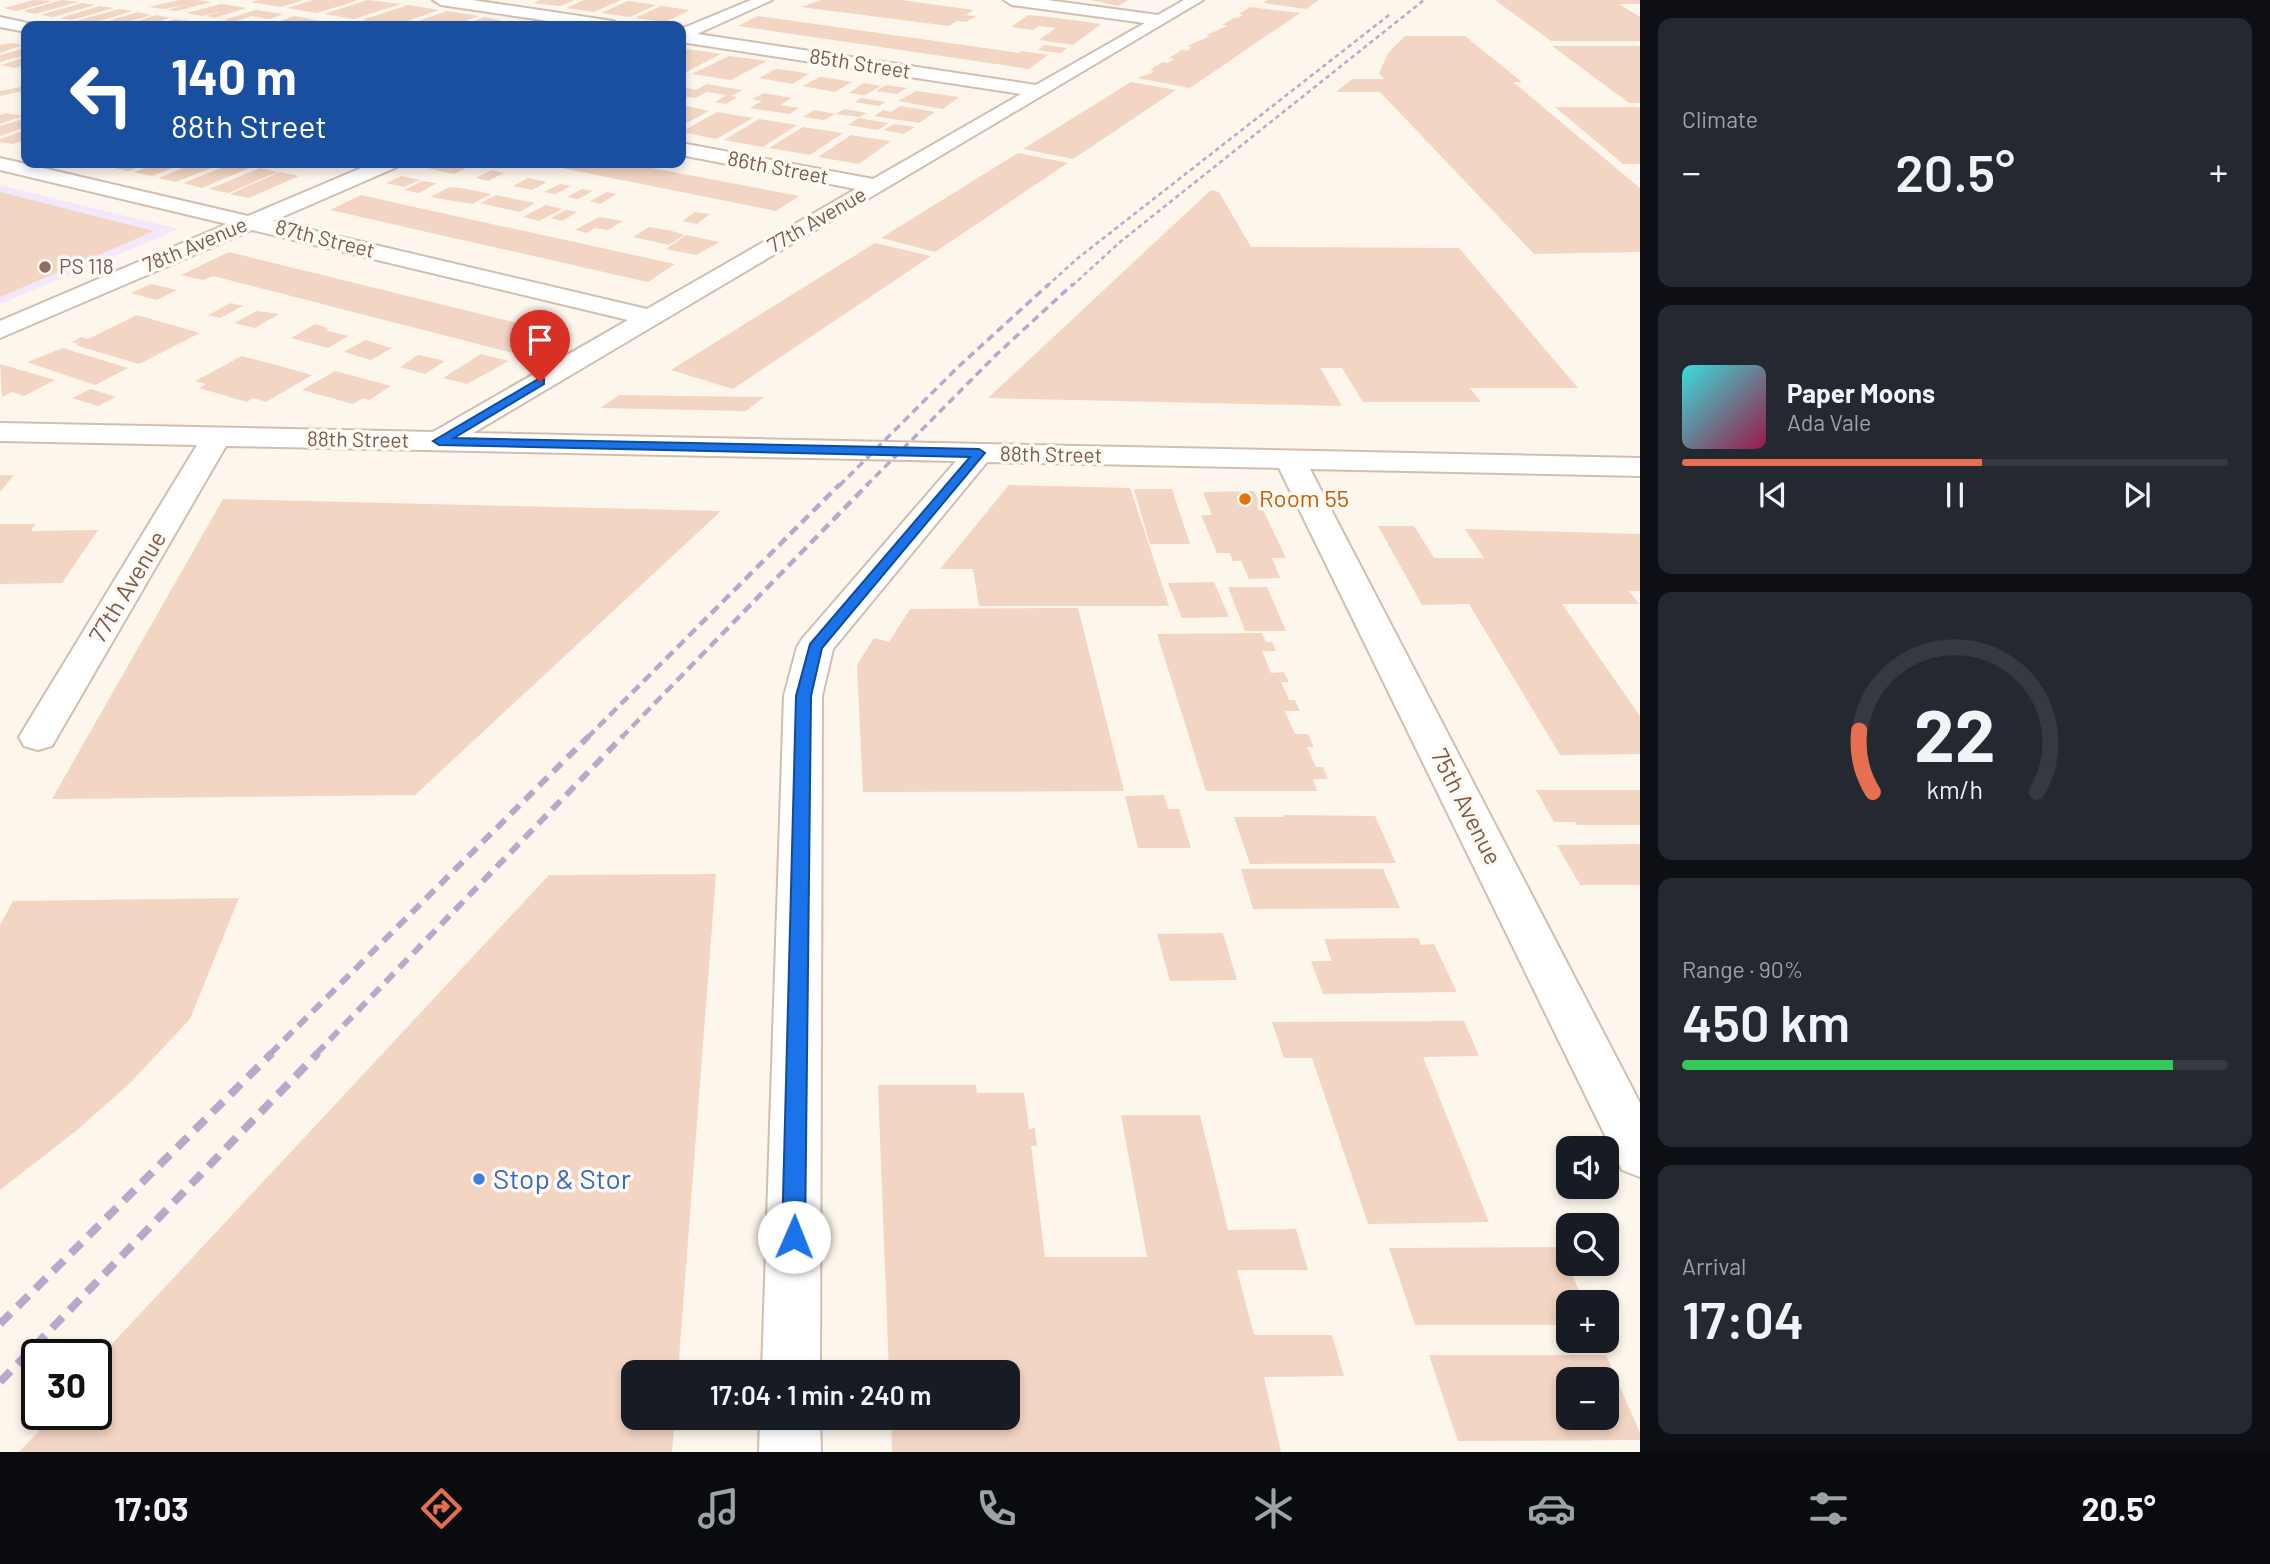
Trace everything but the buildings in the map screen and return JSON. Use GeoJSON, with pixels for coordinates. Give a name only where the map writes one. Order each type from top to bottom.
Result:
{"type":"FeatureCollection","features":[{"type":"Feature","properties":{"kind":"street"},"geometry":{"type":"LineString","coordinates":[[442,0],[580,21]]}},
{"type":"Feature","properties":{"kind":"street"},"geometry":{"type":"LineString","coordinates":[[686,34],[764,0]]}},
{"type":"Feature","properties":{"kind":"street"},"geometry":{"type":"LineString","coordinates":[[1012,0],[1161,20]]}},
{"type":"Feature","properties":{"kind":"street","name":"77th Avenue"},"geometry":{"type":"LineString","coordinates":[[439,441],[1195,0]]}},
{"type":"Feature","properties":{"kind":"street"},"geometry":{"type":"LineString","coordinates":[[0,22],[21,26]]}},
{"type":"Feature","properties":{"kind":"street","name":"85th Street"},"geometry":{"type":"LineString","coordinates":[[686,37],[1039,91]]}},
{"type":"Feature","properties":{"kind":"street","name":"86th Street"},"geometry":{"type":"LineString","coordinates":[[686,150],[875,186]]}},
{"type":"Feature","properties":{"kind":"street","name":"87th Street"},"geometry":{"type":"LineString","coordinates":[[0,164],[251,221],[649,317]]}},
{"type":"Feature","properties":{"kind":"street","name":"78th Avenue"},"geometry":{"type":"LineString","coordinates":[[0,330],[378,168]]}},
{"type":"Feature","properties":{"kind":"street","name":"88th Street"},"geometry":{"type":"LineString","coordinates":[[0,432],[1640,467]]}},
{"type":"Feature","properties":{"kind":"street","name":"77th Avenue"},"geometry":{"type":"LineString","coordinates":[[38,737],[216,436]]}},
{"type":"Feature","properties":{"kind":"street"},"geometry":{"type":"LineString","coordinates":[[791,1360],[803,696],[815,647],[979,453]]}},
{"type":"Feature","properties":{"kind":"street","name":"75th Avenue"},"geometry":{"type":"LineString","coordinates":[[1290,460],[1306,486],[1640,1154]]}},
{"type":"Feature","properties":{"kind":"street"},"geometry":{"type":"LineString","coordinates":[[790,1430],[790,1452]]}},
{"type":"Feature","properties":{"kind":"shaded area","name":"PS 118"},"geometry":{"type":"Polygon","coordinates":[[[0,185],[179,229],[0,304],[0,185]]]}},
{"type":"Feature","properties":{"kind":"railway"},"geometry":{"type":"LineString","coordinates":[[1072,286],[1120,242],[1424,0]]}},
{"type":"Feature","properties":{"kind":"railway"},"geometry":{"type":"LineString","coordinates":[[1047,286],[1078,258],[1389,15]]}},
{"type":"Feature","properties":{"kind":"railway"},"geometry":{"type":"LineString","coordinates":[[839,486],[957,368],[1049,284]]}},
{"type":"Feature","properties":{"kind":"railway"},"geometry":{"type":"LineString","coordinates":[[866,486],[996,355],[1073,284]]}},
{"type":"Feature","properties":{"kind":"railway"},"geometry":{"type":"LineString","coordinates":[[588,737],[840,484]]}},
{"type":"Feature","properties":{"kind":"railway"},"geometry":{"type":"LineString","coordinates":[[621,738],[868,484]]}},
{"type":"Feature","properties":{"kind":"railway"},"geometry":{"type":"LineString","coordinates":[[316,1054],[623,736]]}},
{"type":"Feature","properties":{"kind":"railway"},"geometry":{"type":"LineString","coordinates":[[270,1054],[588,737]]}},
{"type":"Feature","properties":{"kind":"railway"},"geometry":{"type":"LineString","coordinates":[[0,1324],[272,1053]]}},
{"type":"Feature","properties":{"kind":"railway"},"geometry":{"type":"LineString","coordinates":[[0,1382],[318,1053]]}},
{"type":"Feature","properties":{"kind":"place","name":"PS 118"},"geometry":{"type":"Point","coordinates":[45,267]}},
{"type":"Feature","properties":{"kind":"place","name":"Room 55"},"geometry":{"type":"Point","coordinates":[1245,499]}},
{"type":"Feature","properties":{"kind":"place","name":"Stop & Stor"},"geometry":{"type":"Point","coordinates":[479,1179]}},
{"type":"Feature","properties":{"kind":"route"},"geometry":{"type":"LineString","coordinates":[[540,382],[439,441],[979,453],[815,647],[803,696],[794,1237]]}}]}
